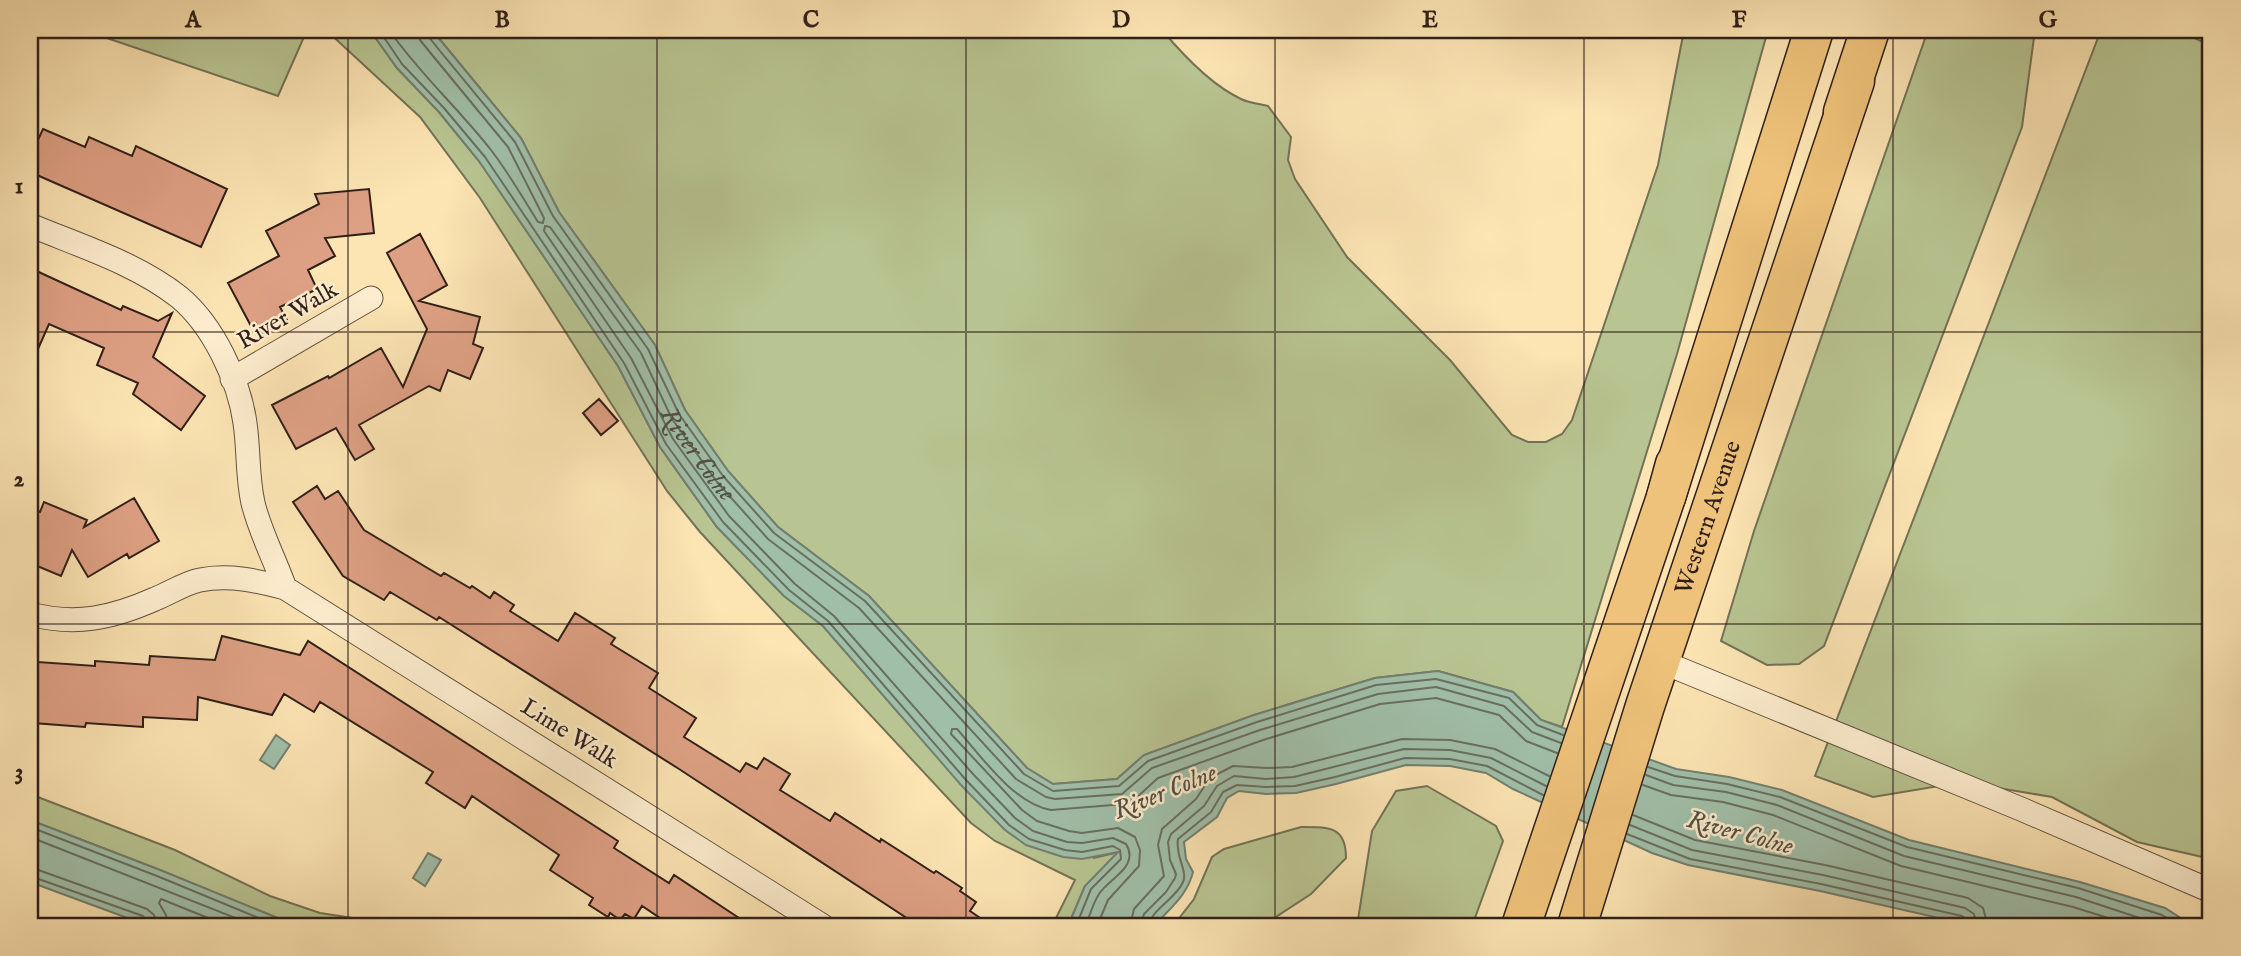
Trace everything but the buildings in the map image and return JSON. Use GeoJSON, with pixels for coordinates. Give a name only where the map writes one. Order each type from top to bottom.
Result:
{"type":"FeatureCollection","features":[{"type":"Feature","properties":{"kind":"highway"},"geometry":{"type":"LineString","coordinates":[[1666,497],[1794,30]]}},
{"type":"Feature","properties":{"kind":"highway"},"geometry":{"type":"LineString","coordinates":[[1666,497],[1814,30]]}},
{"type":"Feature","properties":{"kind":"highway"},"geometry":{"type":"LineString","coordinates":[[1843,112],[1870,30]]}},
{"type":"Feature","properties":{"kind":"highway"},"geometry":{"type":"LineString","coordinates":[[1843,112],[1875,30]]}},
{"type":"Feature","properties":{"kind":"highway","name":"Western Avenue"},"geometry":{"type":"LineString","coordinates":[[1577,926],[1645,706],[1843,112]]}},
{"type":"Feature","properties":{"kind":"highway","name":"Western Avenue"},"geometry":{"type":"LineString","coordinates":[[1521,926],[1666,497]]}},
{"type":"Feature","properties":{"kind":"street"},"geometry":{"type":"LineString","coordinates":[[30,225],[152,279],[181,299],[205,327],[232,379],[245,423],[248,473],[254,505],[285,588]]}},
{"type":"Feature","properties":{"kind":"street","name":"River Walk"},"geometry":{"type":"LineString","coordinates":[[232,379],[371,298]]}},
{"type":"Feature","properties":{"kind":"street"},"geometry":{"type":"LineString","coordinates":[[30,614],[66,620],[105,618],[196,581],[210,578],[255,581],[285,588]]}},
{"type":"Feature","properties":{"kind":"street","name":"Lime Walk"},"geometry":{"type":"LineString","coordinates":[[285,588],[823,926]]}},
{"type":"Feature","properties":{"kind":"street"},"geometry":{"type":"LineString","coordinates":[[1660,661],[2021,809],[2211,891]]}},
{"type":"Feature","properties":{"kind":"shaded area"},"geometry":{"type":"Polygon","coordinates":[[[83,30],[307,30],[278,96],[83,30]]]}},
{"type":"Feature","properties":{"kind":"shaded area"},"geometry":{"type":"Polygon","coordinates":[[[326,30],[370,30],[397,68],[439,112],[479,161],[618,366],[660,447],[717,527],[784,596],[823,626],[902,717],[1094,858],[1119,852],[1085,886],[1068,926],[1052,926],[1075,880],[995,841],[971,823],[700,532],[667,491],[480,198],[420,117],[326,30]]]}},
{"type":"Feature","properties":{"kind":"shaded area"},"geometry":{"type":"Polygon","coordinates":[[[432,30],[1162,30],[1188,59],[1219,86],[1244,100],[1268,106],[1291,137],[1288,160],[1295,179],[1347,257],[1450,360],[1512,435],[1528,442],[1546,442],[1562,434],[1572,420],[1658,165],[1684,30],[1768,30],[1677,354],[1562,727],[1541,720],[1513,692],[1438,671],[1375,678],[1254,715],[1144,755],[1117,779],[1053,784],[1027,768],[869,596],[778,527],[728,471],[685,410],[655,345],[559,212],[521,138],[432,30]]]}},
{"type":"Feature","properties":{"kind":"shaded area"},"geometry":{"type":"Polygon","coordinates":[[[1928,30],[2035,30],[2022,127],[1824,646],[1799,664],[1767,665],[1721,641],[1754,531],[1928,30]]]}},
{"type":"Feature","properties":{"kind":"shaded area"},"geometry":{"type":"Polygon","coordinates":[[[2101,30],[2178,30],[2211,46],[2211,859],[2137,842],[2052,797],[1963,782],[1873,797],[1815,776],[2101,30]]]}},
{"type":"Feature","properties":{"kind":"shaded area"},"geometry":{"type":"Polygon","coordinates":[[[1427,786],[1496,826],[1503,841],[1472,926],[1357,926],[1372,831],[1396,791],[1427,786]]]}},
{"type":"Feature","properties":{"kind":"shaded area"},"geometry":{"type":"Polygon","coordinates":[[[30,794],[175,850],[270,896],[320,913],[406,926],[297,926],[30,820],[30,794]]]}},
{"type":"Feature","properties":{"kind":"shaded area"},"geometry":{"type":"Polygon","coordinates":[[[1301,827],[1334,830],[1343,840],[1345,847],[1346,858],[1311,894],[1262,926],[1173,926],[1194,899],[1212,857],[1224,849],[1301,827]]]}},
{"type":"Feature","properties":{"kind":"water","name":"River Colne"},"geometry":{"type":"Polygon","coordinates":[[[370,30],[432,30],[521,138],[559,212],[655,345],[685,410],[728,471],[778,527],[869,596],[1027,768],[1053,784],[1117,779],[1144,755],[1254,715],[1375,678],[1438,671],[1513,692],[1541,720],[1676,769],[1729,777],[1782,790],[1909,840],[2080,882],[2165,908],[2187,922],[2205,919],[2211,921],[2211,926],[1974,926],[1820,891],[1688,865],[1652,853],[1513,789],[1486,773],[1450,766],[1406,765],[1296,793],[1239,791],[1227,798],[1217,817],[1184,842],[1186,859],[1193,872],[1187,888],[1154,926],[1068,926],[1085,886],[1118,852],[1082,859],[1063,857],[1026,845],[1005,830],[961,785],[823,626],[784,596],[717,527],[660,447],[618,366],[479,161],[439,112],[397,68],[370,30]]]}},
{"type":"Feature","properties":{"kind":"water"},"geometry":{"type":"Polygon","coordinates":[[[276,735],[290,745],[274,769],[260,760],[276,735]]]}},
{"type":"Feature","properties":{"kind":"water"},"geometry":{"type":"Polygon","coordinates":[[[30,820],[297,926],[149,926],[30,882],[30,820]]]}},
{"type":"Feature","properties":{"kind":"water"},"geometry":{"type":"Polygon","coordinates":[[[428,853],[441,860],[425,886],[413,878],[428,853]]]}}]}
